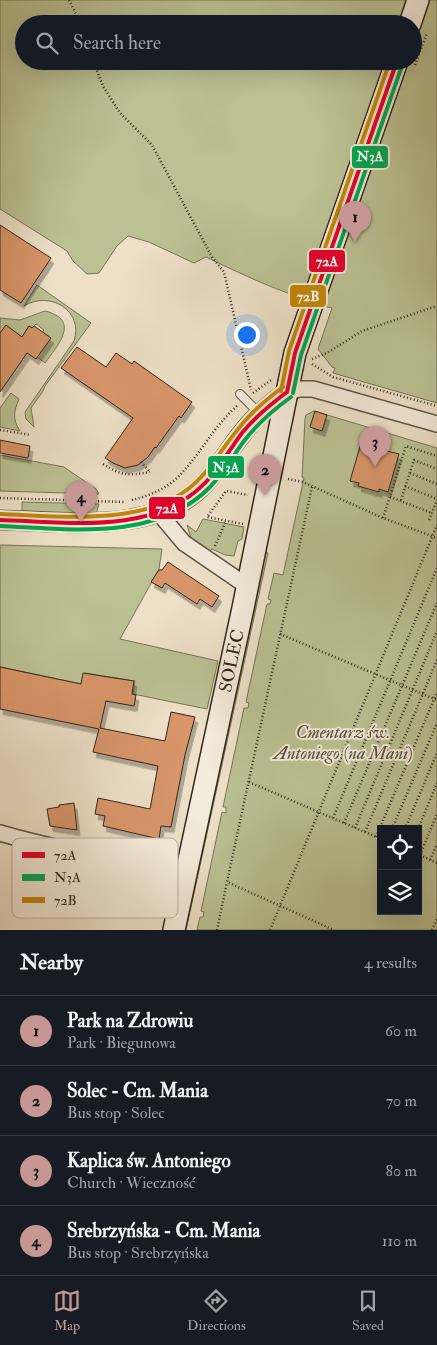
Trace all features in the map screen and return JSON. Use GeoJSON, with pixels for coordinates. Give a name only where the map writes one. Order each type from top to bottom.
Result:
{"type":"FeatureCollection","features":[{"type":"Feature","properties":{"kind":"main road"},"geometry":{"type":"LineString","coordinates":[[413,15],[418,0]]}},
{"type":"Feature","properties":{"kind":"main road","name":"SOLEC"},"geometry":{"type":"LineString","coordinates":[[178,911],[295,353],[394,70]]}},
{"type":"Feature","properties":{"kind":"street"},"geometry":{"type":"LineString","coordinates":[[0,520],[100,522],[126,520],[158,512],[182,501],[199,488],[246,429],[260,414],[286,392],[306,389],[313,390],[437,424]]}},
{"type":"Feature","properties":{"kind":"street"},"geometry":{"type":"LineString","coordinates":[[158,512],[184,543],[247,586]]}},
{"type":"Feature","properties":{"kind":"street"},"geometry":{"type":"LineString","coordinates":[[0,833],[20,838]]}},
{"type":"Feature","properties":{"kind":"street"},"geometry":{"type":"LineString","coordinates":[[178,871],[186,873]]}},
{"type":"Feature","properties":{"kind":"lane"},"geometry":{"type":"LineString","coordinates":[[243,396],[260,414]]}},
{"type":"Feature","properties":{"kind":"path"},"geometry":{"type":"LineString","coordinates":[[69,0],[76,15]]}},
{"type":"Feature","properties":{"kind":"path"},"geometry":{"type":"LineString","coordinates":[[97,70],[103,86],[120,113],[152,145],[212,257],[224,272],[252,394],[272,379],[273,375]]}},
{"type":"Feature","properties":{"kind":"path"},"geometry":{"type":"LineString","coordinates":[[312,359],[326,353],[362,331],[437,306]]}},
{"type":"Feature","properties":{"kind":"path"},"geometry":{"type":"LineString","coordinates":[[310,363],[333,377],[437,406]]}},
{"type":"Feature","properties":{"kind":"path"},"geometry":{"type":"LineString","coordinates":[[0,498],[114,502],[134,500],[151,494],[180,475],[221,421],[243,396]]}},
{"type":"Feature","properties":{"kind":"path"},"geometry":{"type":"LineString","coordinates":[[0,430],[31,435]]}},
{"type":"Feature","properties":{"kind":"path"},"geometry":{"type":"LineString","coordinates":[[383,518],[406,446],[437,456]]}},
{"type":"Feature","properties":{"kind":"path"},"geometry":{"type":"LineString","coordinates":[[401,500],[414,460],[437,469]]}},
{"type":"Feature","properties":{"kind":"path"},"geometry":{"type":"LineString","coordinates":[[103,464],[114,471],[128,476],[150,472],[141,462]]}},
{"type":"Feature","properties":{"kind":"path"},"geometry":{"type":"LineString","coordinates":[[410,473],[437,484]]}},
{"type":"Feature","properties":{"kind":"path"},"geometry":{"type":"LineString","coordinates":[[286,479],[303,482],[383,518],[437,538]]}},
{"type":"Feature","properties":{"kind":"path"},"geometry":{"type":"LineString","coordinates":[[405,486],[437,500],[429,520]]}},
{"type":"Feature","properties":{"kind":"path"},"geometry":{"type":"LineString","coordinates":[[217,930],[312,487]]}},
{"type":"Feature","properties":{"kind":"path"},"geometry":{"type":"LineString","coordinates":[[247,525],[207,517],[226,491],[253,496]]}},
{"type":"Feature","properties":{"kind":"path"},"geometry":{"type":"LineString","coordinates":[[390,497],[432,513]]}},
{"type":"Feature","properties":{"kind":"path"},"geometry":{"type":"LineString","coordinates":[[213,552],[226,521]]}},
{"type":"Feature","properties":{"kind":"path"},"geometry":{"type":"LineString","coordinates":[[270,930],[437,525]]}},
{"type":"Feature","properties":{"kind":"path"},"geometry":{"type":"LineString","coordinates":[[332,818],[437,568]]}},
{"type":"Feature","properties":{"kind":"path"},"geometry":{"type":"LineString","coordinates":[[344,823],[437,603]]}},
{"type":"Feature","properties":{"kind":"path"},"geometry":{"type":"LineString","coordinates":[[355,828],[437,631]]}},
{"type":"Feature","properties":{"kind":"path"},"geometry":{"type":"LineString","coordinates":[[280,634],[436,699]]}},
{"type":"Feature","properties":{"kind":"path"},"geometry":{"type":"LineString","coordinates":[[365,832],[437,660]]}},
{"type":"Feature","properties":{"kind":"path"},"geometry":{"type":"LineString","coordinates":[[249,782],[376,837],[436,699],[437,692]]}},
{"type":"Feature","properties":{"kind":"path"},"geometry":{"type":"LineString","coordinates":[[394,825],[437,723]]}},
{"type":"Feature","properties":{"kind":"path"},"geometry":{"type":"LineString","coordinates":[[407,825],[437,753]]}},
{"type":"Feature","properties":{"kind":"path"},"geometry":{"type":"LineString","coordinates":[[420,825],[437,783]]}},
{"type":"Feature","properties":{"kind":"path"},"geometry":{"type":"LineString","coordinates":[[422,848],[437,814]]}},
{"type":"Feature","properties":{"kind":"path"},"geometry":{"type":"LineString","coordinates":[[430,860],[437,844]]}},
{"type":"Feature","properties":{"kind":"path"},"geometry":{"type":"LineString","coordinates":[[422,856],[437,863]]}},
{"type":"Feature","properties":{"kind":"path"},"geometry":{"type":"LineString","coordinates":[[227,882],[279,907],[334,930]]}},
{"type":"Feature","properties":{"kind":"path"},"geometry":{"type":"LineString","coordinates":[[432,930],[437,918]]}},
{"type":"Feature","properties":{"kind":"green space"},"geometry":{"type":"Polygon","coordinates":[[[0,0],[437,0],[437,403],[333,373],[335,368],[332,367],[318,349],[332,308],[323,306],[309,346],[320,304],[262,283],[206,257],[194,263],[149,242],[128,236],[117,246],[99,273],[87,274],[73,261],[67,251],[0,209],[0,0]]]}},
{"type":"Feature","properties":{"kind":"green space"},"geometry":{"type":"Polygon","coordinates":[[[37,285],[91,323],[31,408],[34,427],[26,419],[25,412],[74,341],[76,330],[74,321],[69,313],[62,306],[54,302],[44,300],[24,306],[37,285]]]}},
{"type":"Feature","properties":{"kind":"green space"},"geometry":{"type":"Polygon","coordinates":[[[45,311],[56,315],[62,320],[64,327],[56,349],[45,363],[37,357],[50,338],[42,332],[44,330],[36,324],[32,328],[29,326],[22,337],[6,326],[0,333],[0,318],[20,320],[45,311]]]}},
{"type":"Feature","properties":{"kind":"green space"},"geometry":{"type":"Polygon","coordinates":[[[11,393],[19,399],[15,415],[20,431],[0,427],[0,408],[11,393]]]}},
{"type":"Feature","properties":{"kind":"green space","name":"Cmentarz św. Antoniego (na Mani)"},"geometry":{"type":"Polygon","coordinates":[[[314,411],[437,448],[437,930],[197,930],[200,917],[203,917],[204,912],[201,911],[222,812],[226,813],[226,807],[223,807],[244,708],[248,708],[249,703],[246,702],[267,604],[270,604],[271,600],[268,599],[274,573],[283,575],[304,478],[302,477],[306,415],[314,411]]]}},
{"type":"Feature","properties":{"kind":"green space"},"geometry":{"type":"Polygon","coordinates":[[[0,455],[64,467],[96,489],[99,494],[0,491],[0,455]]]}},
{"type":"Feature","properties":{"kind":"green space"},"geometry":{"type":"Polygon","coordinates":[[[22,502],[99,504],[96,514],[22,511],[22,502]]]}},
{"type":"Feature","properties":{"kind":"green space"},"geometry":{"type":"Polygon","coordinates":[[[203,519],[244,527],[242,539],[238,541],[234,556],[225,555],[212,549],[209,552],[191,538],[187,525],[196,532],[203,519]]]}},
{"type":"Feature","properties":{"kind":"green space"},"geometry":{"type":"Polygon","coordinates":[[[0,545],[162,549],[159,569],[120,639],[218,661],[207,709],[133,694],[135,681],[85,673],[81,684],[0,667],[0,545]]]}},
{"type":"Feature","properties":{"kind":"green space"},"geometry":{"type":"Polygon","coordinates":[[[263,552],[268,553],[186,930],[183,930],[263,552]]]}},
{"type":"Feature","properties":{"kind":"building"},"geometry":{"type":"Polygon","coordinates":[[[0,225],[51,258],[21,303],[0,290],[0,225]]]}},
{"type":"Feature","properties":{"kind":"building"},"geometry":{"type":"Polygon","coordinates":[[[6,325],[22,337],[29,326],[32,328],[34,326],[51,338],[36,359],[27,353],[0,392],[0,333],[6,325]]]}},
{"type":"Feature","properties":{"kind":"building"},"geometry":{"type":"Polygon","coordinates":[[[77,347],[106,367],[116,353],[132,364],[134,361],[192,402],[181,418],[179,416],[156,448],[138,465],[125,468],[105,458],[133,418],[61,368],[77,347]]]}},
{"type":"Feature","properties":{"kind":"building"},"geometry":{"type":"Polygon","coordinates":[[[315,411],[327,415],[322,431],[310,427],[315,411]]]}},
{"type":"Feature","properties":{"kind":"building"},"geometry":{"type":"Polygon","coordinates":[[[0,440],[30,446],[28,458],[0,453],[0,440]]]}},
{"type":"Feature","properties":{"kind":"building"},"geometry":{"type":"Polygon","coordinates":[[[361,443],[373,447],[374,443],[388,447],[387,451],[399,454],[388,492],[379,489],[379,492],[358,486],[359,483],[350,481],[361,443]]]}},
{"type":"Feature","properties":{"kind":"building"},"geometry":{"type":"Polygon","coordinates":[[[168,562],[219,596],[212,607],[200,599],[197,604],[165,583],[162,588],[151,582],[159,570],[162,570],[168,562]]]}},
{"type":"Feature","properties":{"kind":"building"},"geometry":{"type":"Polygon","coordinates":[[[0,667],[81,684],[83,673],[134,681],[132,694],[136,695],[134,706],[106,701],[100,728],[165,741],[171,712],[195,717],[185,755],[171,827],[161,826],[159,838],[155,838],[103,826],[105,816],[95,814],[98,798],[150,809],[158,766],[93,752],[99,729],[0,709],[0,667]]]}},
{"type":"Feature","properties":{"kind":"building"},"geometry":{"type":"Polygon","coordinates":[[[74,803],[77,830],[50,826],[47,809],[74,803]]]}},
{"type":"Feature","properties":{"kind":"transit line","name":"72B"},"geometry":{"type":"LineString","coordinates":[[281,391],[289,351],[387,70]]}},
{"type":"Feature","properties":{"kind":"transit line","name":"72A"},"geometry":{"type":"LineString","coordinates":[[287,392],[295,353],[394,70]]}},
{"type":"Feature","properties":{"kind":"transit line","name":"N3A"},"geometry":{"type":"LineString","coordinates":[[293,393],[301,355],[401,70]]}},
{"type":"Feature","properties":{"kind":"transit line","name":"72B"},"geometry":{"type":"LineString","coordinates":[[0,514],[79,517],[107,516],[134,512],[160,505],[183,493],[202,476],[249,417],[283,387]]}},
{"type":"Feature","properties":{"kind":"transit line","name":"72A"},"geometry":{"type":"LineString","coordinates":[[0,520],[81,523],[109,522],[136,518],[162,511],[185,499],[206,482],[247,427],[263,411],[287,392]]}},
{"type":"Feature","properties":{"kind":"transit line","name":"N3A"},"geometry":{"type":"LineString","coordinates":[[0,526],[54,529],[111,528],[138,524],[164,517],[188,505],[210,487],[254,429],[291,397]]}},
{"type":"Feature","properties":{"kind":"place","name":"Park na Zdrowiu"},"geometry":{"type":"Point","coordinates":[355,242]}},
{"type":"Feature","properties":{"kind":"place","name":"Kaplica św. Antoniego"},"geometry":{"type":"Point","coordinates":[375,467]}},
{"type":"Feature","properties":{"kind":"place","name":"Solec - Cm. Mania"},"geometry":{"type":"Point","coordinates":[265,495]}},
{"type":"Feature","properties":{"kind":"place","name":"Srebrzyńska - Cm. Mania"},"geometry":{"type":"Point","coordinates":[81,522]}}]}
